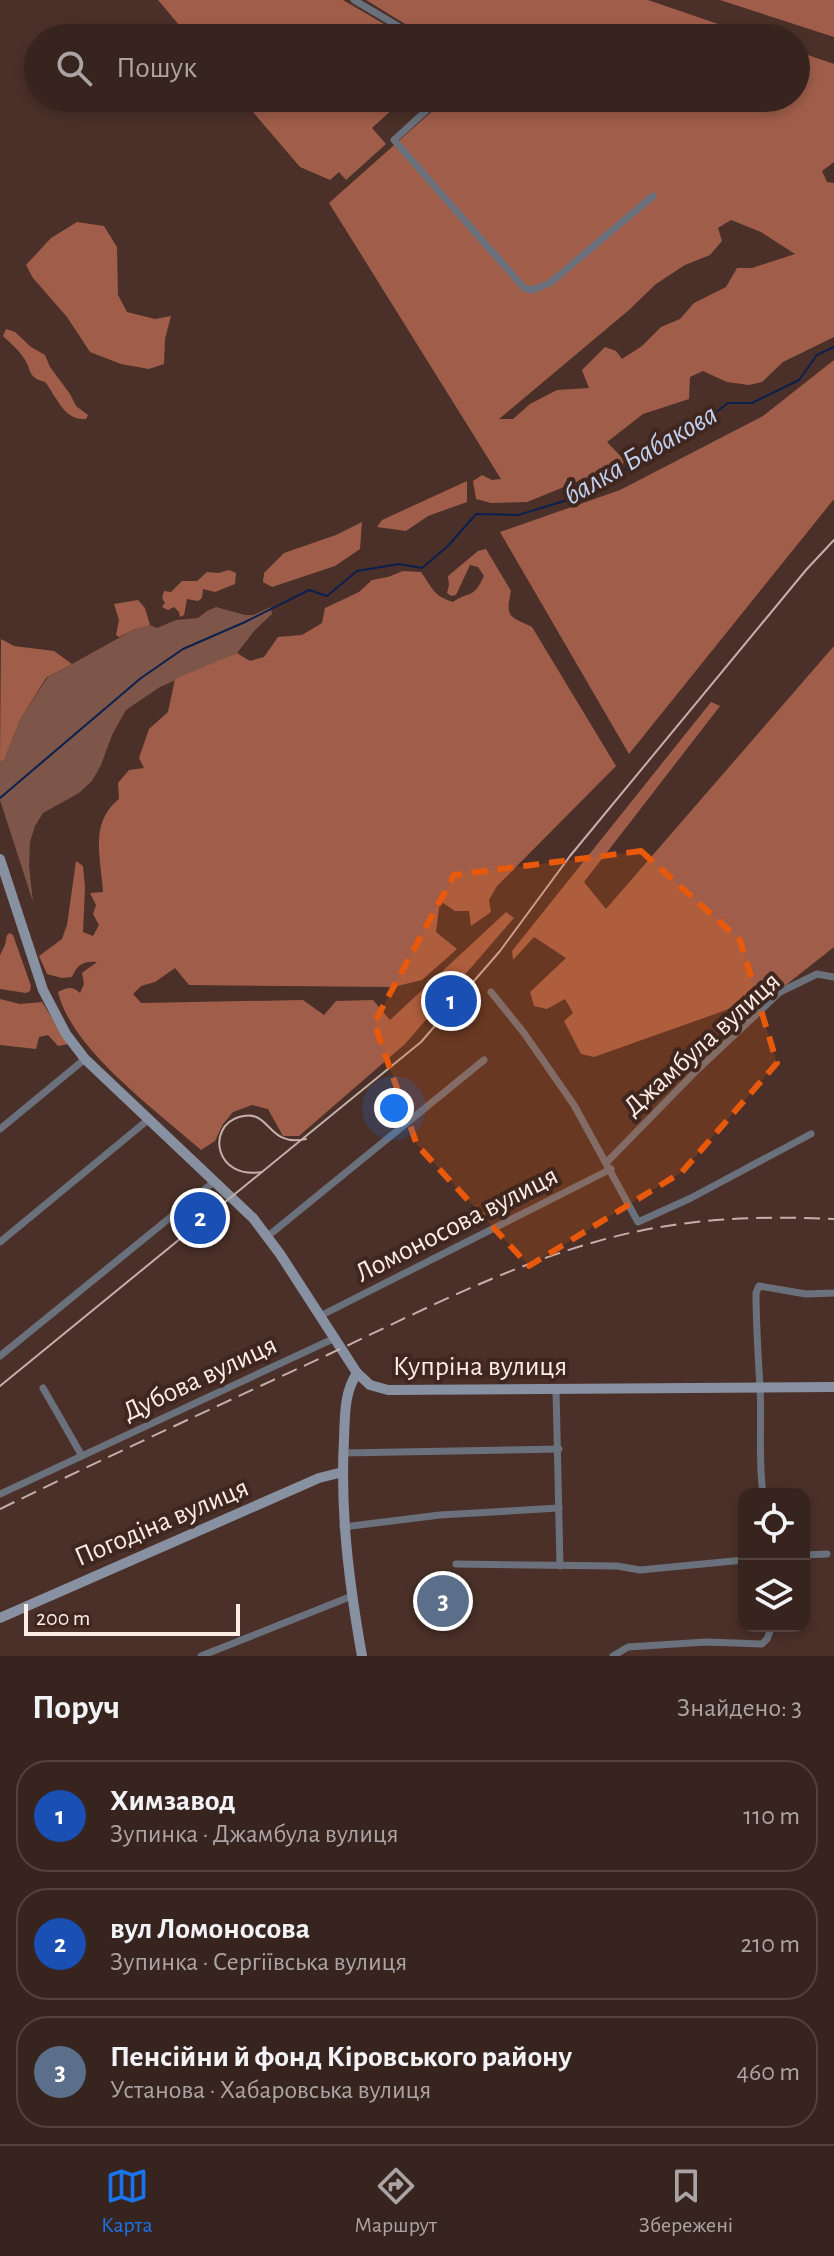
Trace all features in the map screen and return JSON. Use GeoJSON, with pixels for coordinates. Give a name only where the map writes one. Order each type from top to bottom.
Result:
{"type":"FeatureCollection","features":[{"type":"Feature","properties":{"kind":"main road","name":"Купріна вулиця"},"geometry":{"type":"LineString","coordinates":[[0,859],[43,990],[66,1034],[85,1059],[253,1218],[268,1236],[357,1373],[370,1385],[388,1390],[834,1387]]}},
{"type":"Feature","properties":{"kind":"main road"},"geometry":{"type":"LineString","coordinates":[[357,1373],[347,1393],[343,1527],[362,1656]]}},
{"type":"Feature","properties":{"kind":"main road","name":"Погодіна вулиця"},"geometry":{"type":"LineString","coordinates":[[0,1618],[319,1478],[343,1472]]}},
{"type":"Feature","properties":{"kind":"street"},"geometry":{"type":"LineString","coordinates":[[354,0],[394,24]]}},
{"type":"Feature","properties":{"kind":"street"},"geometry":{"type":"LineString","coordinates":[[425,112],[394,140],[524,288],[532,290],[550,283],[653,196]]}},
{"type":"Feature","properties":{"kind":"street","name":"Джамбула вулиця"},"geometry":{"type":"LineString","coordinates":[[609,1166],[694,1073],[780,992],[817,974],[834,977]]}},
{"type":"Feature","properties":{"kind":"street","name":"Джамбула вулиця"},"geometry":{"type":"LineString","coordinates":[[491,992],[574,1105],[638,1222],[691,1198],[811,1134]]}},
{"type":"Feature","properties":{"kind":"street"},"geometry":{"type":"LineString","coordinates":[[0,1129],[85,1059]]}},
{"type":"Feature","properties":{"kind":"street"},"geometry":{"type":"LineString","coordinates":[[268,1236],[484,1060]]}},
{"type":"Feature","properties":{"kind":"street"},"geometry":{"type":"LineString","coordinates":[[0,1242],[149,1119]]}},
{"type":"Feature","properties":{"kind":"street","name":"Ломоносова вулиця"},"geometry":{"type":"LineString","coordinates":[[320,1316],[609,1166]]}},
{"type":"Feature","properties":{"kind":"street"},"geometry":{"type":"LineString","coordinates":[[0,1356],[215,1181]]}},
{"type":"Feature","properties":{"kind":"street"},"geometry":{"type":"LineString","coordinates":[[762,1488],[756,1293],[759,1286],[806,1294],[834,1293]]}},
{"type":"Feature","properties":{"kind":"street","name":"Дубова вулиця"},"geometry":{"type":"LineString","coordinates":[[0,1494],[335,1338]]}},
{"type":"Feature","properties":{"kind":"street"},"geometry":{"type":"LineString","coordinates":[[43,1388],[82,1456]]}},
{"type":"Feature","properties":{"kind":"street"},"geometry":{"type":"LineString","coordinates":[[556,1389],[560,1566]]}},
{"type":"Feature","properties":{"kind":"street"},"geometry":{"type":"LineString","coordinates":[[343,1453],[559,1449]]}},
{"type":"Feature","properties":{"kind":"street"},"geometry":{"type":"LineString","coordinates":[[343,1527],[440,1515],[559,1508]]}},
{"type":"Feature","properties":{"kind":"street"},"geometry":{"type":"LineString","coordinates":[[810,1555],[827,1554]]}},
{"type":"Feature","properties":{"kind":"street"},"geometry":{"type":"LineString","coordinates":[[456,1564],[617,1566],[640,1570],[738,1561]]}},
{"type":"Feature","properties":{"kind":"street"},"geometry":{"type":"LineString","coordinates":[[201,1656],[352,1596]]}},
{"type":"Feature","properties":{"kind":"street"},"geometry":{"type":"LineString","coordinates":[[613,1656],[628,1647],[706,1642],[762,1644],[770,1632]]}},
{"type":"Feature","properties":{"kind":"highlighted area"},"geometry":{"type":"Polygon","coordinates":[[[641,851],[740,940],[777,1063],[682,1172],[529,1266],[417,1145],[374,1023],[454,875],[641,851]]]}},
{"type":"Feature","properties":{"kind":"shaded area"},"geometry":{"type":"Polygon","coordinates":[[[158,0],[343,0],[384,24],[178,24],[158,0]]]}},
{"type":"Feature","properties":{"kind":"shaded area"},"geometry":{"type":"Polygon","coordinates":[[[366,0],[648,0],[718,24],[405,24],[366,0]]]}},
{"type":"Feature","properties":{"kind":"shaded area"},"geometry":{"type":"Polygon","coordinates":[[[720,0],[834,0],[834,37],[810,29],[810,24],[794,24],[720,0]]]}},
{"type":"Feature","properties":{"kind":"shaded area"},"geometry":{"type":"Polygon","coordinates":[[[810,56],[834,64],[834,162],[822,171],[827,182],[834,183],[834,337],[783,362],[762,382],[749,385],[727,382],[703,371],[690,377],[689,399],[643,414],[607,442],[626,462],[527,502],[491,503],[476,499],[473,481],[482,475],[492,480],[501,479],[329,203],[431,112],[810,112],[810,56]],[[731,220],[718,228],[722,241],[710,255],[685,265],[656,284],[499,419],[513,419],[530,404],[557,390],[589,388],[582,370],[605,347],[616,351],[622,359],[642,346],[661,327],[680,319],[694,303],[726,287],[737,268],[752,268],[795,254],[761,232],[731,220]]]}},
{"type":"Feature","properties":{"kind":"shaded area"},"geometry":{"type":"Polygon","coordinates":[[[253,112],[390,112],[372,128],[386,144],[346,180],[339,172],[330,180],[300,167],[253,112]]]}},
{"type":"Feature","properties":{"kind":"shaded area"},"geometry":{"type":"Polygon","coordinates":[[[77,222],[104,226],[117,247],[118,295],[127,312],[155,319],[171,316],[165,339],[164,364],[149,369],[121,364],[90,352],[67,317],[33,278],[26,265],[51,238],[77,222]]]}},
{"type":"Feature","properties":{"kind":"shaded area"},"geometry":{"type":"Polygon","coordinates":[[[6,329],[15,332],[45,355],[76,406],[88,415],[86,419],[78,419],[67,412],[45,382],[32,375],[21,354],[3,336],[6,329]]]}},
{"type":"Feature","properties":{"kind":"shaded area"},"geometry":{"type":"Polygon","coordinates":[[[834,360],[834,499],[629,754],[500,532],[620,490],[763,416],[834,360]]]}},
{"type":"Feature","properties":{"kind":"shaded area"},"geometry":{"type":"Polygon","coordinates":[[[467,481],[467,502],[428,516],[406,531],[377,527],[382,520],[467,481]]]}},
{"type":"Feature","properties":{"kind":"shaded area"},"geometry":{"type":"Polygon","coordinates":[[[362,522],[360,549],[335,566],[272,587],[263,582],[264,573],[284,553],[336,535],[362,522]]]}},
{"type":"Feature","properties":{"kind":"shaded area"},"geometry":{"type":"Polygon","coordinates":[[[486,549],[511,591],[511,615],[532,627],[616,766],[497,886],[489,900],[491,912],[471,926],[469,911],[455,911],[440,901],[436,932],[457,949],[422,980],[393,987],[189,985],[175,968],[155,982],[141,986],[133,994],[141,1003],[303,1000],[324,1015],[336,1001],[373,1000],[390,1020],[506,912],[514,918],[405,1044],[299,1136],[283,1136],[268,1109],[252,1105],[233,1112],[215,1141],[201,1150],[97,1057],[66,1014],[58,992],[70,988],[80,993],[84,984],[82,973],[97,962],[84,963],[72,977],[62,978],[47,974],[39,956],[62,939],[67,925],[76,861],[83,866],[83,932],[93,936],[99,925],[93,914],[96,905],[90,893],[103,892],[100,830],[110,808],[119,799],[118,783],[129,770],[144,768],[139,758],[149,729],[168,712],[175,679],[237,653],[250,661],[264,657],[278,637],[302,635],[322,623],[325,608],[359,592],[372,580],[403,571],[421,572],[437,594],[453,602],[474,592],[484,576],[478,567],[470,565],[456,595],[451,596],[447,593],[448,576],[478,551],[486,549]]]}},
{"type":"Feature","properties":{"kind":"shaded area"},"geometry":{"type":"Polygon","coordinates":[[[229,570],[236,573],[235,584],[215,592],[203,589],[202,598],[198,601],[187,599],[184,615],[180,617],[174,607],[168,610],[162,607],[165,603],[162,598],[164,591],[171,592],[182,581],[197,581],[207,572],[229,570]]]}},
{"type":"Feature","properties":{"kind":"shaded area"},"geometry":{"type":"Polygon","coordinates":[[[138,600],[145,608],[150,625],[119,637],[116,635],[119,620],[114,604],[138,600]]]}},
{"type":"Feature","properties":{"kind":"shaded area"},"geometry":{"type":"Polygon","coordinates":[[[216,607],[253,615],[271,607],[272,614],[237,653],[160,687],[126,710],[92,781],[79,793],[43,813],[35,826],[30,842],[29,866],[33,902],[0,800],[0,762],[4,760],[20,720],[47,678],[133,630],[198,618],[216,607]]]}},
{"type":"Feature","properties":{"kind":"shaded area"},"geometry":{"type":"Polygon","coordinates":[[[1,639],[14,646],[54,651],[72,664],[46,678],[20,720],[4,760],[0,762],[1,639]]]}},
{"type":"Feature","properties":{"kind":"shaded area"},"geometry":{"type":"Polygon","coordinates":[[[834,646],[834,947],[777,992],[594,1057],[581,1054],[564,1021],[573,1013],[565,999],[547,1009],[534,1006],[530,992],[566,958],[534,937],[513,960],[512,951],[711,702],[720,706],[584,882],[606,909],[834,646]]]}},
{"type":"Feature","properties":{"kind":"shaded area"},"geometry":{"type":"Polygon","coordinates":[[[10,933],[31,986],[26,993],[0,989],[0,955],[10,933]]]}},
{"type":"Feature","properties":{"kind":"shaded area"},"geometry":{"type":"Polygon","coordinates":[[[0,999],[20,1004],[42,1002],[68,1044],[58,1046],[48,1035],[39,1037],[36,1049],[0,1045],[0,999]]]}},
{"type":"Feature","properties":{"kind":"waterway","name":"балка Бабакова"},"geometry":{"type":"LineString","coordinates":[[0,798],[141,678],[183,649],[309,590],[327,596],[357,571],[399,564],[422,568],[448,546],[476,514],[518,515],[581,496],[630,466],[679,429],[699,425],[728,403],[752,403],[799,380],[817,355],[834,347]]}},
{"type":"Feature","properties":{"kind":"tram line"},"geometry":{"type":"LineString","coordinates":[[0,1386],[421,1042],[500,951],[570,856],[834,540]]}},
{"type":"Feature","properties":{"kind":"tram line"},"geometry":{"type":"LineString","coordinates":[[262,1172],[246,1172],[225,1161],[219,1141],[229,1123],[249,1115],[257,1117],[283,1138],[306,1139]]}},
{"type":"Feature","properties":{"kind":"railway"},"geometry":{"type":"LineString","coordinates":[[0,1509],[456,1294],[560,1253],[624,1234],[713,1220],[834,1219]]}},
{"type":"Feature","properties":{"kind":"place","name":"Химзавод"},"geometry":{"type":"Point","coordinates":[451,1001]}},
{"type":"Feature","properties":{"kind":"place","name":"вул Ломоносова"},"geometry":{"type":"Point","coordinates":[200,1218]}},
{"type":"Feature","properties":{"kind":"place","name":"Пенсійни й фонд Кіровського району"},"geometry":{"type":"Point","coordinates":[443,1601]}}]}
